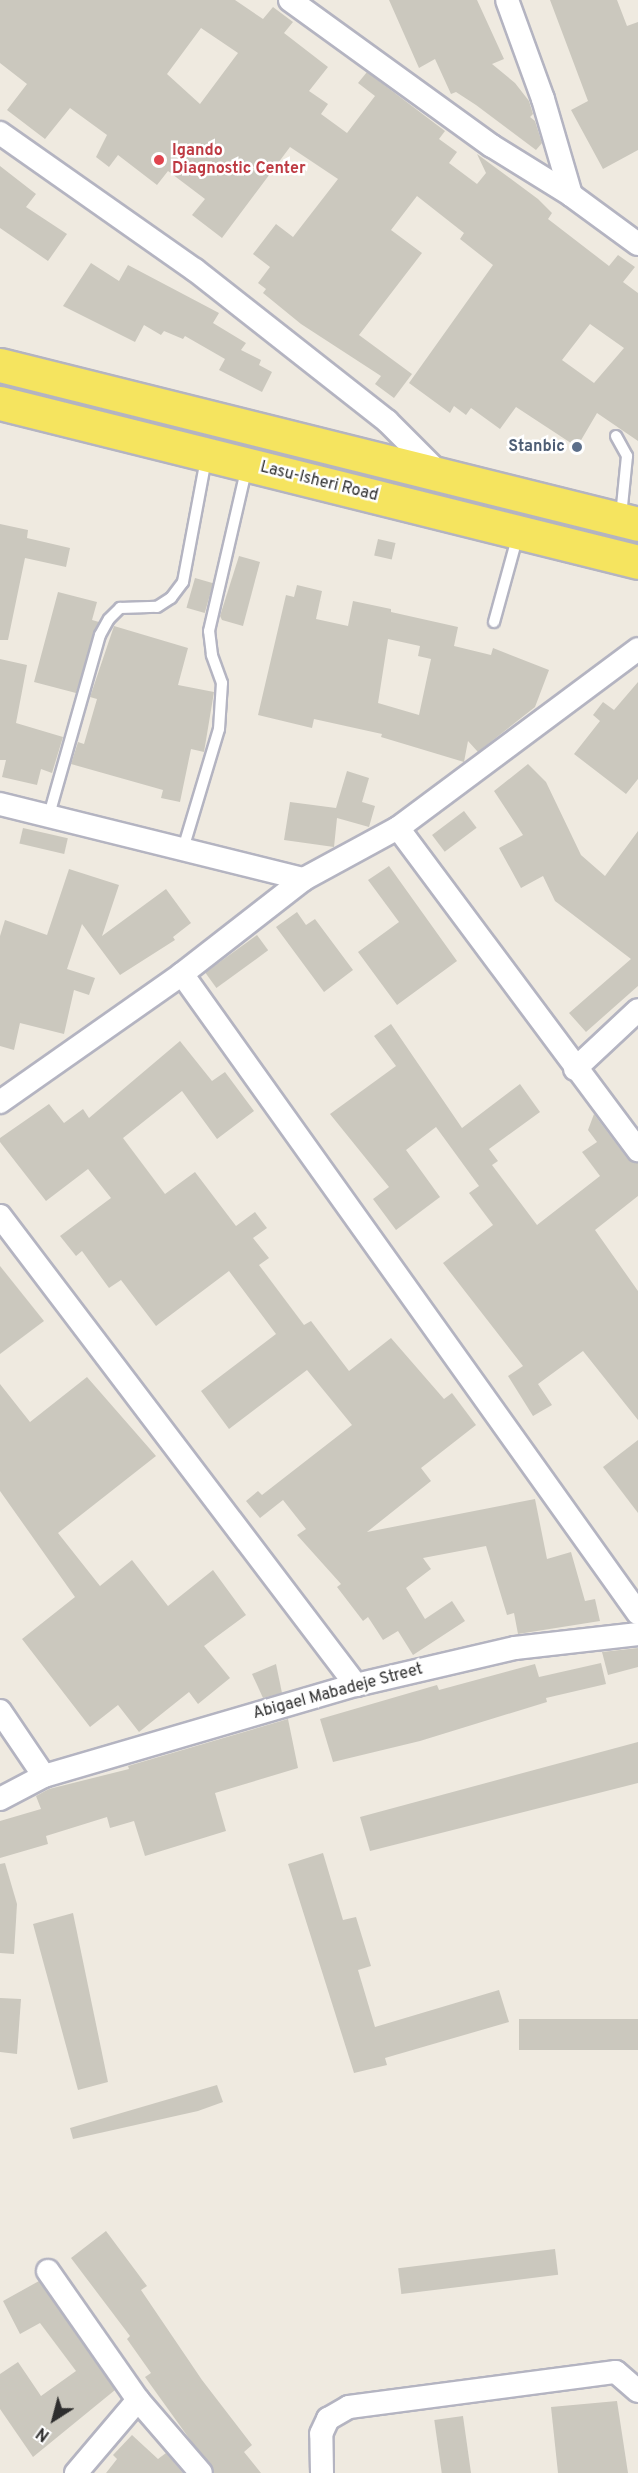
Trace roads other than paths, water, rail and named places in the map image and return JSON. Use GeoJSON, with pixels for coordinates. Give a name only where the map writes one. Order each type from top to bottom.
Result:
{"type":"FeatureCollection","features":[{"type":"Feature","properties":{"kind":"main road"},"geometry":{"type":"LineString","coordinates":[[0,365],[437,471],[629,521]]}},
{"type":"Feature","properties":{"kind":"main road","name":"Lasu-Isheri Road"},"geometry":{"type":"LineString","coordinates":[[0,403],[638,562]]}},
{"type":"Feature","properties":{"kind":"street"},"geometry":{"type":"LineString","coordinates":[[290,0],[492,146],[571,195],[638,244]]}},
{"type":"Feature","properties":{"kind":"street"},"geometry":{"type":"LineString","coordinates":[[507,0],[543,99],[571,195]]}},
{"type":"Feature","properties":{"kind":"street"},"geometry":{"type":"LineString","coordinates":[[0,133],[195,270],[387,421],[437,471]]}},
{"type":"Feature","properties":{"kind":"street"},"geometry":{"type":"LineString","coordinates":[[4,1097],[182,974],[304,879],[398,828],[638,649]]}},
{"type":"Feature","properties":{"kind":"street"},"geometry":{"type":"LineString","coordinates":[[0,804],[304,879]]}},
{"type":"Feature","properties":{"kind":"street"},"geometry":{"type":"LineString","coordinates":[[398,828],[575,1069],[638,1150]]}},
{"type":"Feature","properties":{"kind":"street"},"geometry":{"type":"LineString","coordinates":[[182,974],[638,1613]]}},
{"type":"Feature","properties":{"kind":"street"},"geometry":{"type":"LineString","coordinates":[[575,1069],[638,1010]]}},
{"type":"Feature","properties":{"kind":"street"},"geometry":{"type":"LineString","coordinates":[[0,1216],[356,1685]]}},
{"type":"Feature","properties":{"kind":"street","name":"Abigael Mabadeje Street"},"geometry":{"type":"LineString","coordinates":[[0,1799],[44,1776],[356,1685],[515,1648],[638,1634]]}},
{"type":"Feature","properties":{"kind":"street"},"geometry":{"type":"LineString","coordinates":[[0,1711],[44,1776]]}},
{"type":"Feature","properties":{"kind":"street"},"geometry":{"type":"LineString","coordinates":[[48,2271],[138,2400],[201,2473]]}},
{"type":"Feature","properties":{"kind":"street"},"geometry":{"type":"LineString","coordinates":[[322,2473],[321,2434],[328,2419],[350,2407],[616,2373],[638,2391]]}},
{"type":"Feature","properties":{"kind":"street"},"geometry":{"type":"LineString","coordinates":[[76,2473],[138,2400]]}},
{"type":"Feature","properties":{"kind":"lane"},"geometry":{"type":"LineString","coordinates":[[616,436],[627,456],[629,521]]}},
{"type":"Feature","properties":{"kind":"lane"},"geometry":{"type":"LineString","coordinates":[[49,815],[100,635],[109,619],[120,608],[157,607],[171,598],[183,582],[207,454]]}},
{"type":"Feature","properties":{"kind":"lane"},"geometry":{"type":"LineString","coordinates":[[183,849],[219,729],[222,683],[212,655],[209,631],[247,464]]}},
{"type":"Feature","properties":{"kind":"lane"},"geometry":{"type":"LineString","coordinates":[[494,622],[519,532]]}},
{"type":"Feature","properties":{"kind":"place","name":"Igando Diagnostic Center"},"geometry":{"type":"Point","coordinates":[159,160]}},
{"type":"Feature","properties":{"kind":"place","name":"Stanbic"},"geometry":{"type":"Point","coordinates":[577,447]}}]}
